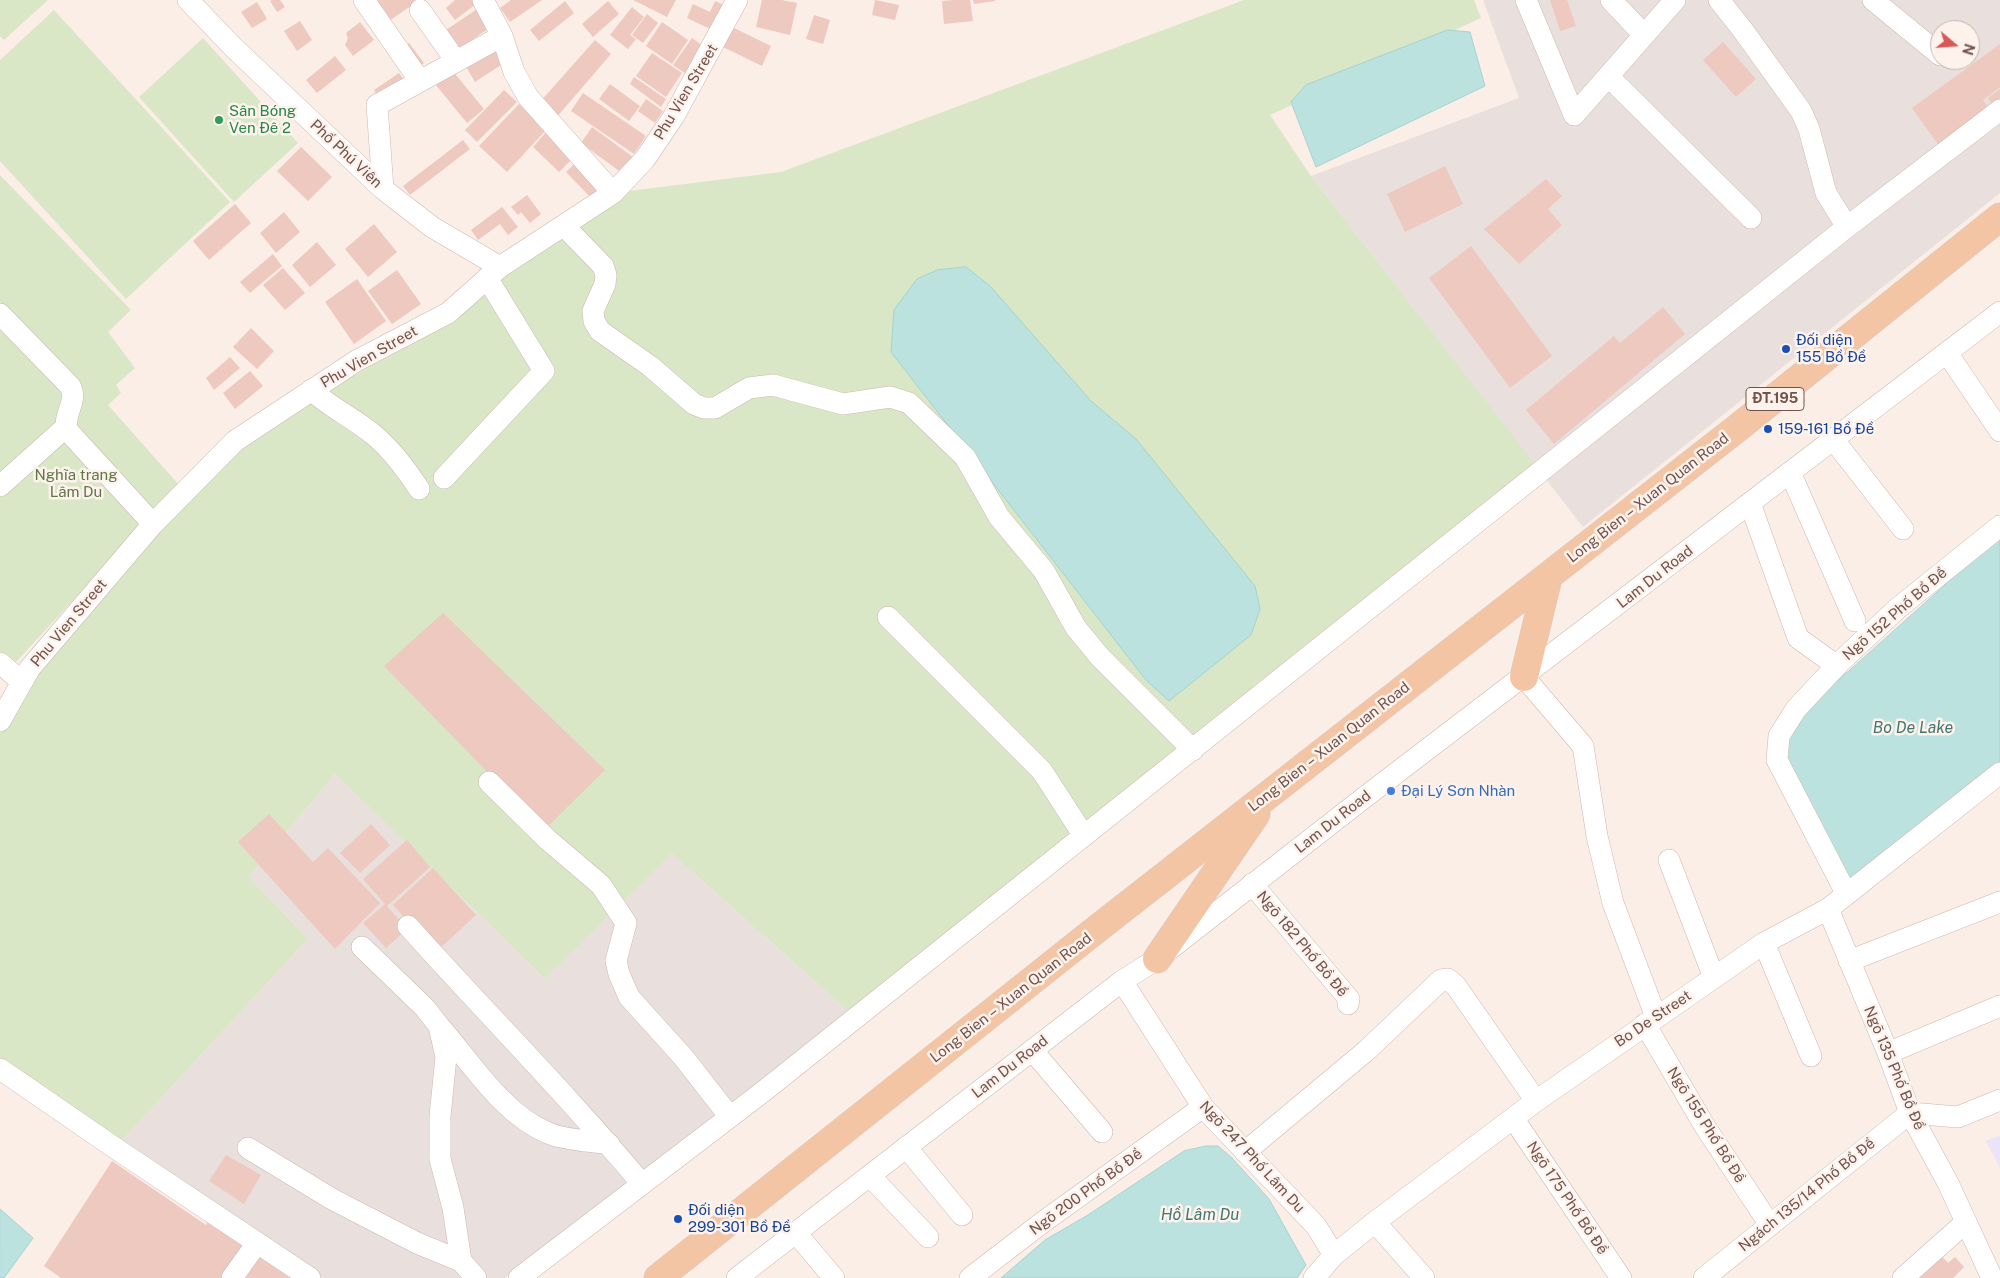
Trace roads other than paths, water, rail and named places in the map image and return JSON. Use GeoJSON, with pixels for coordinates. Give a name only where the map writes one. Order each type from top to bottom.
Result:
{"type":"FeatureCollection","features":[{"type":"Feature","properties":{"kind":"main road","name":"Long Bien – Xuan Quan Road"},"geometry":{"type":"LineString","coordinates":[[658,1278],[1271,792],[1548,578],[2000,217]]}},
{"type":"Feature","properties":{"kind":"main road"},"geometry":{"type":"LineString","coordinates":[[1524,677],[1548,578]]}},
{"type":"Feature","properties":{"kind":"main road"},"geometry":{"type":"LineString","coordinates":[[1157,959],[1271,792]]}},
{"type":"Feature","properties":{"kind":"street","name":"Phố Phú Viên"},"geometry":{"type":"LineString","coordinates":[[188,0],[233,47],[383,189],[493,273]]}},
{"type":"Feature","properties":{"kind":"street"},"geometry":{"type":"LineString","coordinates":[[364,0],[420,81]]}},
{"type":"Feature","properties":{"kind":"street"},"geometry":{"type":"LineString","coordinates":[[483,0],[502,36],[514,72],[528,97],[613,193]]}},
{"type":"Feature","properties":{"kind":"street","name":"Phu Vien Street"},"geometry":{"type":"LineString","coordinates":[[0,721],[30,668],[154,524],[235,440],[356,361],[448,313],[493,273],[613,193],[645,159],[674,116],[737,0]]}},
{"type":"Feature","properties":{"kind":"street"},"geometry":{"type":"LineString","coordinates":[[1526,0],[1574,115],[1675,0]]}},
{"type":"Feature","properties":{"kind":"street"},"geometry":{"type":"LineString","coordinates":[[1611,0],[1644,35]]}},
{"type":"Feature","properties":{"kind":"street"},"geometry":{"type":"LineString","coordinates":[[1719,0],[1801,111],[1809,129],[1826,193],[1847,228]]}},
{"type":"Feature","properties":{"kind":"street"},"geometry":{"type":"LineString","coordinates":[[1872,0],[1930,47]]}},
{"type":"Feature","properties":{"kind":"street"},"geometry":{"type":"LineString","coordinates":[[420,10],[456,62]]}},
{"type":"Feature","properties":{"kind":"street"},"geometry":{"type":"LineString","coordinates":[[383,189],[377,105],[502,36]]}},
{"type":"Feature","properties":{"kind":"street"},"geometry":{"type":"LineString","coordinates":[[1608,76],[1751,218]]}},
{"type":"Feature","properties":{"kind":"street"},"geometry":{"type":"LineString","coordinates":[[519,1278],[730,1117],[1847,228],[2000,110]]}},
{"type":"Feature","properties":{"kind":"street"},"geometry":{"type":"LineString","coordinates":[[564,226],[603,266],[606,275],[605,284],[593,311],[594,321],[600,331],[650,366],[694,404],[704,408],[715,408],[749,388],[773,385],[843,404],[890,397],[909,402],[965,457],[999,516],[1044,571],[1082,635],[1106,663],[1193,750]]}},
{"type":"Feature","properties":{"kind":"street"},"geometry":{"type":"LineString","coordinates":[[444,478],[544,371],[493,273]]}},
{"type":"Feature","properties":{"kind":"street","name":"Lam Du Road"},"geometry":{"type":"LineString","coordinates":[[737,1278],[1122,981],[1157,959],[1252,884],[2000,312]]}},
{"type":"Feature","properties":{"kind":"street"},"geometry":{"type":"LineString","coordinates":[[0,314],[70,386],[73,396],[66,427],[0,486]]}},
{"type":"Feature","properties":{"kind":"street"},"geometry":{"type":"LineString","coordinates":[[1947,353],[2000,431]]}},
{"type":"Feature","properties":{"kind":"street"},"geometry":{"type":"LineString","coordinates":[[311,390],[328,406],[373,434],[401,461],[419,489]]}},
{"type":"Feature","properties":{"kind":"street"},"geometry":{"type":"LineString","coordinates":[[66,427],[154,524]]}},
{"type":"Feature","properties":{"kind":"street"},"geometry":{"type":"LineString","coordinates":[[1833,439],[1903,528]]}},
{"type":"Feature","properties":{"kind":"street"},"geometry":{"type":"LineString","coordinates":[[1790,472],[1855,621]]}},
{"type":"Feature","properties":{"kind":"street"},"geometry":{"type":"LineString","coordinates":[[1750,503],[1798,638],[1837,666]]}},
{"type":"Feature","properties":{"kind":"street","name":"Ngõ 152 Phố Bồ Đề"},"geometry":{"type":"LineString","coordinates":[[1846,893],[1777,760],[1779,736],[1796,709],[1837,666],[1898,608],[2000,526]]}},
{"type":"Feature","properties":{"kind":"street"},"geometry":{"type":"LineString","coordinates":[[888,617],[1042,771],[1084,836]]}},
{"type":"Feature","properties":{"kind":"street"},"geometry":{"type":"LineString","coordinates":[[0,663],[22,682]]}},
{"type":"Feature","properties":{"kind":"street","name":"Ngõ 155 Phố Bồ Đề"},"geometry":{"type":"LineString","coordinates":[[1524,677],[1583,746],[1597,836],[1613,903],[1650,1020],[1704,1124],[1770,1225]]}},
{"type":"Feature","properties":{"kind":"street","name":"Bo De Street"},"geometry":{"type":"LineString","coordinates":[[1314,1278],[1334,1255],[1375,1222],[1536,1100],[1764,943],[1828,909],[2000,773]]}},
{"type":"Feature","properties":{"kind":"street"},"geometry":{"type":"LineString","coordinates":[[489,782],[548,840],[601,885],[626,923],[616,961],[618,974],[629,997],[684,1058],[730,1117]]}},
{"type":"Feature","properties":{"kind":"street"},"geometry":{"type":"LineString","coordinates":[[1669,860],[1714,978]]}},
{"type":"Feature","properties":{"kind":"street","name":"Ngõ 182 Phố Bồ Đề"},"geometry":{"type":"LineString","coordinates":[[1252,884],[1349,999],[1348,1004]]}},
{"type":"Feature","properties":{"kind":"street"},"geometry":{"type":"LineString","coordinates":[[1850,961],[2000,902]]}},
{"type":"Feature","properties":{"kind":"street","name":"Ngõ 135 Phố Bồ Đề"},"geometry":{"type":"LineString","coordinates":[[1828,909],[1888,1053],[1910,1113],[1966,1222],[1992,1278]]}},
{"type":"Feature","properties":{"kind":"street"},"geometry":{"type":"LineString","coordinates":[[408,926],[609,1144],[642,1184]]}},
{"type":"Feature","properties":{"kind":"street"},"geometry":{"type":"LineString","coordinates":[[1764,943],[1811,1056]]}},
{"type":"Feature","properties":{"kind":"street"},"geometry":{"type":"LineString","coordinates":[[362,947],[424,1008],[500,1098],[521,1118],[549,1134],[609,1144]]}},
{"type":"Feature","properties":{"kind":"street"},"geometry":{"type":"LineString","coordinates":[[1245,1152],[1366,1051],[1441,980],[1448,979],[1456,986],[1536,1100]]}},
{"type":"Feature","properties":{"kind":"street","name":"Ngõ 247 Phố Lâm Du"},"geometry":{"type":"LineString","coordinates":[[1122,981],[1203,1107],[1316,1226],[1334,1255]]}},
{"type":"Feature","properties":{"kind":"street"},"geometry":{"type":"LineString","coordinates":[[1888,1053],[2000,1006]]}},
{"type":"Feature","properties":{"kind":"street"},"geometry":{"type":"LineString","coordinates":[[439,1026],[446,1057],[440,1116],[440,1160],[453,1208],[461,1261]]}},
{"type":"Feature","properties":{"kind":"street"},"geometry":{"type":"LineString","coordinates":[[1032,1050],[1102,1132]]}},
{"type":"Feature","properties":{"kind":"street"},"geometry":{"type":"LineString","coordinates":[[0,1069],[310,1278]]}},
{"type":"Feature","properties":{"kind":"street"},"geometry":{"type":"LineString","coordinates":[[1910,1113],[1958,1117],[2000,1100]]}},
{"type":"Feature","properties":{"kind":"street","name":"Ngõ 200 Phố Bồ Đề"},"geometry":{"type":"LineString","coordinates":[[970,1278],[1043,1222],[1203,1107]]}},
{"type":"Feature","properties":{"kind":"street","name":"Ngách 135/14 Phố Bồ Đề"},"geometry":{"type":"LineString","coordinates":[[1704,1278],[1910,1113]]}},
{"type":"Feature","properties":{"kind":"street","name":"Ngõ 175 Phố Bồ Đề"},"geometry":{"type":"LineString","coordinates":[[1513,1118],[1621,1278]]}},
{"type":"Feature","properties":{"kind":"street"},"geometry":{"type":"LineString","coordinates":[[906,1147],[962,1215]]}},
{"type":"Feature","properties":{"kind":"street"},"geometry":{"type":"LineString","coordinates":[[248,1148],[340,1203],[416,1243],[461,1261],[476,1278]]}},
{"type":"Feature","properties":{"kind":"street"},"geometry":{"type":"LineString","coordinates":[[870,1176],[928,1237]]}},
{"type":"Feature","properties":{"kind":"street"},"geometry":{"type":"LineString","coordinates":[[1375,1222],[1424,1278]]}},
{"type":"Feature","properties":{"kind":"street"},"geometry":{"type":"LineString","coordinates":[[1903,1278],[1966,1222]]}},
{"type":"Feature","properties":{"kind":"street"},"geometry":{"type":"LineString","coordinates":[[796,1233],[834,1278]]}},
{"type":"Feature","properties":{"kind":"street"},"geometry":{"type":"LineString","coordinates":[[232,1278],[257,1243]]}},
{"type":"Feature","properties":{"kind":"water"},"geometry":{"type":"Polygon","coordinates":[[[1448,30],[1470,32],[1485,86],[1316,167],[1291,102],[1306,85],[1448,30]]]}},
{"type":"Feature","properties":{"kind":"water"},"geometry":{"type":"Polygon","coordinates":[[[966,267],[990,286],[1091,401],[1136,439],[1255,586],[1260,609],[1251,635],[1169,701],[1146,680],[891,352],[894,310],[917,279],[937,270],[966,267]]]}},
{"type":"Feature","properties":{"kind":"water","name":"Bo De Lake"},"geometry":{"type":"Polygon","coordinates":[[[2000,536],[2000,766],[1842,884],[1783,774],[1789,725],[2000,536]]]}},
{"type":"Feature","properties":{"kind":"water","name":"Hồ Lâm Du"},"geometry":{"type":"Polygon","coordinates":[[[1206,1146],[1218,1146],[1232,1158],[1269,1199],[1306,1265],[1297,1278],[1001,1278],[1045,1240],[1088,1215],[1184,1151],[1206,1146]]]}},
{"type":"Feature","properties":{"kind":"water"},"geometry":{"type":"Polygon","coordinates":[[[0,1209],[33,1238],[4,1278],[0,1278],[0,1209]]]}},
{"type":"Feature","properties":{"kind":"place","name":"Sân Bóng Ven Đê 2"},"geometry":{"type":"Point","coordinates":[219,120]}},
{"type":"Feature","properties":{"kind":"place","name":"Đối diện 155 Bồ Đề"},"geometry":{"type":"Point","coordinates":[1786,349]}},
{"type":"Feature","properties":{"kind":"place","name":"159-161 Bồ Đề"},"geometry":{"type":"Point","coordinates":[1768,429]}},
{"type":"Feature","properties":{"kind":"place","name":"Đại Lý Sơn Nhàn"},"geometry":{"type":"Point","coordinates":[1391,791]}},
{"type":"Feature","properties":{"kind":"place","name":"Đối diện 299-301 Bồ Đề"},"geometry":{"type":"Point","coordinates":[678,1219]}},
{"type":"Feature","properties":{"kind":"park label","name":"Nghĩa trang Lâm Du"},"geometry":{"type":"Point","coordinates":[76,484]}}]}
